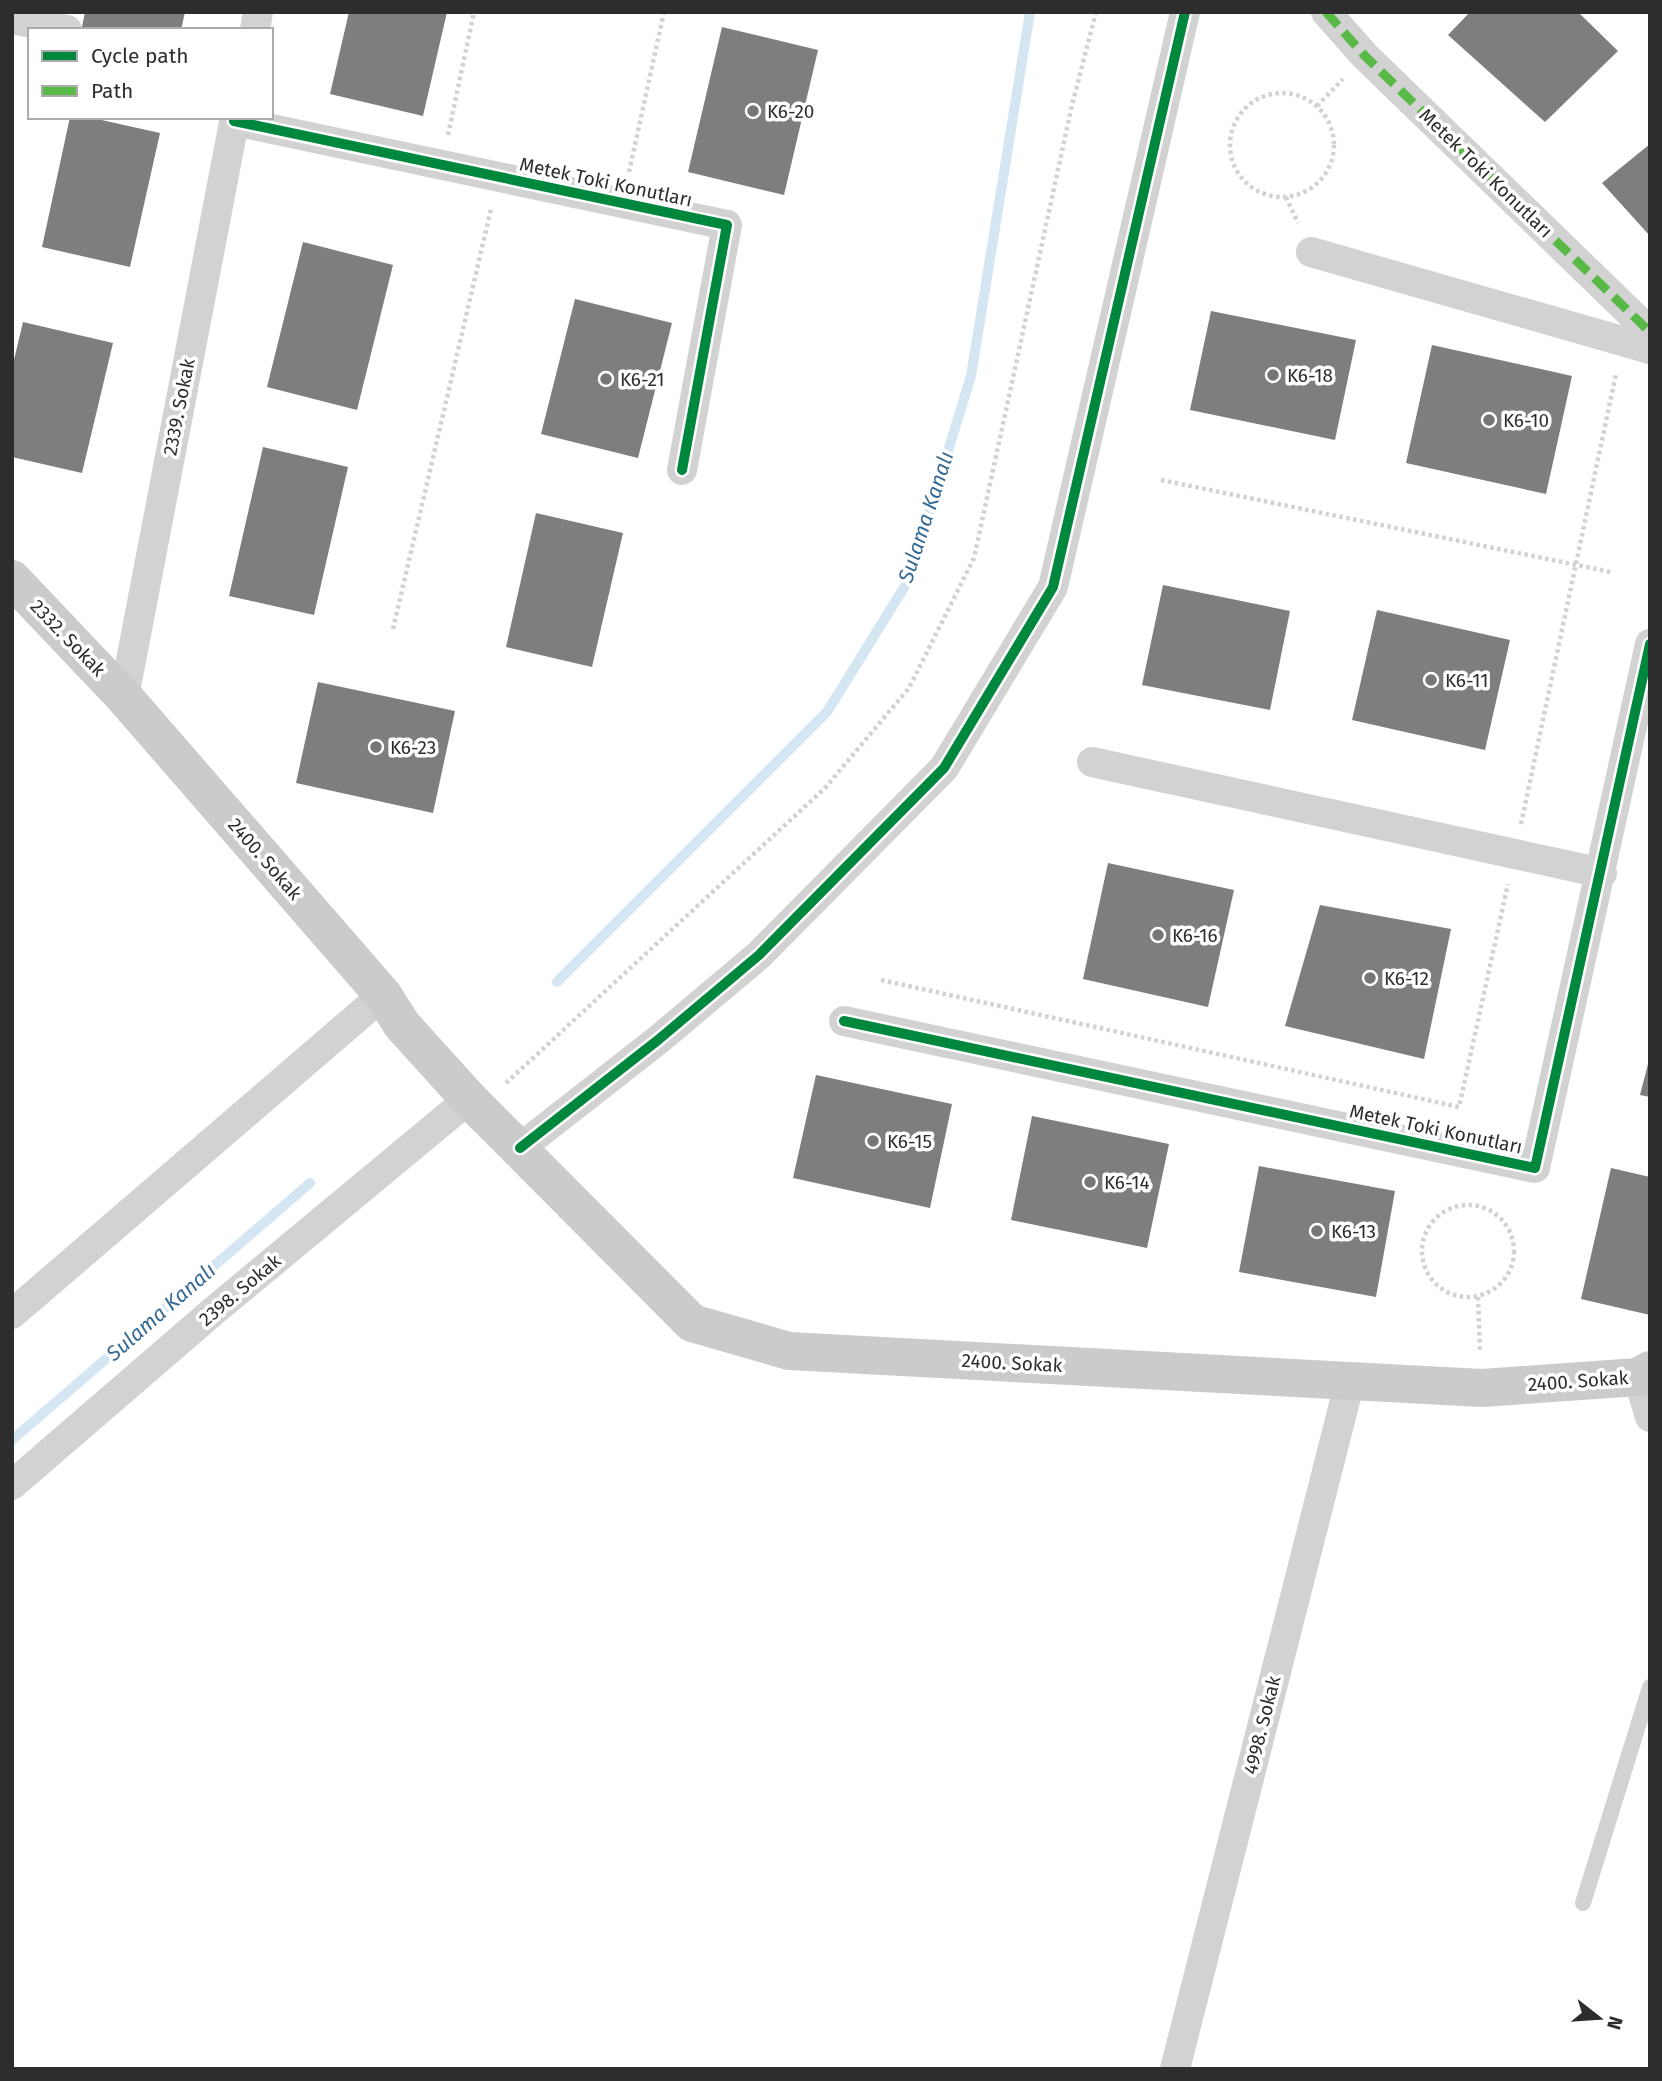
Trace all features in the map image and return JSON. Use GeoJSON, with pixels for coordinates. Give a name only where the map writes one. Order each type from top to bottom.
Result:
{"type":"FeatureCollection","features":[{"type":"Feature","properties":{"kind":"main road","name":"2332. Sokak"},"geometry":{"type":"LineString","coordinates":[[12,579],[124,697]]}},
{"type":"Feature","properties":{"kind":"main road","name":"2400. Sokak"},"geometry":{"type":"LineString","coordinates":[[124,697],[469,1099],[692,1323],[789,1351],[1482,1388],[1644,1374]]}},
{"type":"Feature","properties":{"kind":"street"},"geometry":{"type":"LineString","coordinates":[[520,1148],[759,955],[944,768],[1052,587],[1185,12]]}},
{"type":"Feature","properties":{"kind":"street","name":"Metek Toki Konutları"},"geometry":{"type":"LineString","coordinates":[[1325,12],[1365,56],[1650,332]]}},
{"type":"Feature","properties":{"kind":"street"},"geometry":{"type":"LineString","coordinates":[[12,19],[57,28]]}},
{"type":"Feature","properties":{"kind":"street","name":"Metek Toki Konutları"},"geometry":{"type":"LineString","coordinates":[[234,119],[727,225],[682,470]]}},
{"type":"Feature","properties":{"kind":"street","name":"2339. Sokak"},"geometry":{"type":"LineString","coordinates":[[124,697],[234,119]]}},
{"type":"Feature","properties":{"kind":"street"},"geometry":{"type":"LineString","coordinates":[[1311,252],[1650,349]]}},
{"type":"Feature","properties":{"kind":"street","name":"Metek Toki Konutları"},"geometry":{"type":"LineString","coordinates":[[845,1021],[1535,1168],[1602,873],[1650,644]]}},
{"type":"Feature","properties":{"kind":"street"},"geometry":{"type":"LineString","coordinates":[[1092,762],[1514,856],[1602,873]]}},
{"type":"Feature","properties":{"kind":"street"},"geometry":{"type":"LineString","coordinates":[[12,1314],[392,1010]]}},
{"type":"Feature","properties":{"kind":"street","name":"2398. Sokak"},"geometry":{"type":"LineString","coordinates":[[12,1485],[469,1099]]}},
{"type":"Feature","properties":{"kind":"street"},"geometry":{"type":"LineString","coordinates":[[1644,1374],[1650,1417]]}},
{"type":"Feature","properties":{"kind":"street","name":"4998. Sokak"},"geometry":{"type":"LineString","coordinates":[[1174,2069],[1350,1381]]}},
{"type":"Feature","properties":{"kind":"lane"},"geometry":{"type":"LineString","coordinates":[[1583,1903],[1650,1686]]}},
{"type":"Feature","properties":{"kind":"path"},"geometry":{"type":"LineString","coordinates":[[441,165],[474,12]]}},
{"type":"Feature","properties":{"kind":"path"},"geometry":{"type":"LineString","coordinates":[[622,203],[664,12]]}},
{"type":"Feature","properties":{"kind":"path"},"geometry":{"type":"LineString","coordinates":[[506,1083],[825,788],[909,688],[974,558],[1069,118],[1096,12]]}},
{"type":"Feature","properties":{"kind":"path"},"geometry":{"type":"LineString","coordinates":[[1286,93],[1303,97],[1317,106],[1328,120],[1334,152],[1329,169],[1318,183],[1304,193],[1286,197],[1269,196],[1253,189],[1240,177],[1232,162],[1229,144],[1233,127],[1241,112],[1254,101],[1269,94],[1286,93]]}},
{"type":"Feature","properties":{"kind":"path"},"geometry":{"type":"LineString","coordinates":[[393,629],[499,177]]}},
{"type":"Feature","properties":{"kind":"path"},"geometry":{"type":"LineString","coordinates":[[881,980],[1459,1107],[1578,565],[1616,372]]}},
{"type":"Feature","properties":{"kind":"path"},"geometry":{"type":"LineString","coordinates":[[1161,480],[1611,572]]}},
{"type":"Feature","properties":{"kind":"path"},"geometry":{"type":"LineString","coordinates":[[1460,1204],[1476,1204],[1491,1210],[1504,1220],[1512,1234],[1515,1250],[1513,1265],[1505,1279],[1493,1290],[1478,1297],[1449,1294],[1437,1285],[1422,1260],[1422,1245],[1434,1219],[1446,1209],[1460,1204]]}},
{"type":"Feature","properties":{"kind":"path"},"geometry":{"type":"LineString","coordinates":[[1478,1297],[1482,1388]]}},
{"type":"Feature","properties":{"kind":"building"},"geometry":{"type":"Polygon","coordinates":[[[85,12],[185,12],[181,28],[82,27],[85,12]]]}},
{"type":"Feature","properties":{"kind":"building"},"geometry":{"type":"Polygon","coordinates":[[[349,12],[447,12],[423,116],[330,94],[349,12]]]}},
{"type":"Feature","properties":{"kind":"building"},"geometry":{"type":"Polygon","coordinates":[[[1470,12],[1578,12],[1618,51],[1545,122],[1448,35],[1470,12]]]}},
{"type":"Feature","properties":{"kind":"building","name":"K6-20"},"geometry":{"type":"Polygon","coordinates":[[[722,27],[818,50],[784,195],[688,172],[722,27]]]}},
{"type":"Feature","properties":{"kind":"building"},"geometry":{"type":"Polygon","coordinates":[[[70,119],[97,119],[160,133],[130,267],[42,247],[70,119]]]}},
{"type":"Feature","properties":{"kind":"building"},"geometry":{"type":"Polygon","coordinates":[[[1650,144],[1650,236],[1602,183],[1650,144]]]}},
{"type":"Feature","properties":{"kind":"building"},"geometry":{"type":"Polygon","coordinates":[[[303,242],[393,265],[357,410],[267,387],[303,242]]]}},
{"type":"Feature","properties":{"kind":"building","name":"K6-21"},"geometry":{"type":"Polygon","coordinates":[[[575,299],[672,323],[638,458],[541,434],[575,299]]]}},
{"type":"Feature","properties":{"kind":"building","name":"K6-18"},"geometry":{"type":"Polygon","coordinates":[[[1211,311],[1356,340],[1335,440],[1190,410],[1211,311]]]}},
{"type":"Feature","properties":{"kind":"building"},"geometry":{"type":"Polygon","coordinates":[[[23,322],[113,343],[82,473],[12,457],[12,368],[23,322]]]}},
{"type":"Feature","properties":{"kind":"building","name":"K6-10"},"geometry":{"type":"Polygon","coordinates":[[[1432,345],[1572,376],[1546,494],[1406,463],[1432,345]]]}},
{"type":"Feature","properties":{"kind":"building"},"geometry":{"type":"Polygon","coordinates":[[[263,447],[348,467],[314,615],[229,596],[263,447]]]}},
{"type":"Feature","properties":{"kind":"building"},"geometry":{"type":"Polygon","coordinates":[[[536,513],[623,533],[592,667],[506,647],[536,513]]]}},
{"type":"Feature","properties":{"kind":"building"},"geometry":{"type":"Polygon","coordinates":[[[1163,585],[1290,611],[1270,710],[1142,685],[1163,585]]]}},
{"type":"Feature","properties":{"kind":"building","name":"K6-11"},"geometry":{"type":"Polygon","coordinates":[[[1377,610],[1510,640],[1485,750],[1352,720],[1377,610]]]}},
{"type":"Feature","properties":{"kind":"building","name":"K6-23"},"geometry":{"type":"Polygon","coordinates":[[[318,682],[455,711],[433,813],[296,783],[318,682]]]}},
{"type":"Feature","properties":{"kind":"building","name":"K6-16"},"geometry":{"type":"Polygon","coordinates":[[[1108,863],[1234,890],[1208,1007],[1083,979],[1108,863]]]}},
{"type":"Feature","properties":{"kind":"building","name":"K6-12"},"geometry":{"type":"Polygon","coordinates":[[[1320,905],[1451,929],[1424,1059],[1285,1026],[1320,905]]]}},
{"type":"Feature","properties":{"kind":"building"},"geometry":{"type":"Polygon","coordinates":[[[1650,1061],[1650,1097],[1640,1095],[1650,1061]]]}},
{"type":"Feature","properties":{"kind":"building","name":"K6-15"},"geometry":{"type":"Polygon","coordinates":[[[816,1075],[952,1104],[930,1208],[793,1178],[816,1075]]]}},
{"type":"Feature","properties":{"kind":"building","name":"K6-14"},"geometry":{"type":"Polygon","coordinates":[[[1032,1116],[1169,1144],[1147,1248],[1011,1220],[1032,1116]]]}},
{"type":"Feature","properties":{"kind":"building","name":"K6-13"},"geometry":{"type":"Polygon","coordinates":[[[1259,1166],[1395,1191],[1376,1297],[1239,1272],[1259,1166]]]}},
{"type":"Feature","properties":{"kind":"building"},"geometry":{"type":"Polygon","coordinates":[[[1611,1168],[1650,1177],[1650,1315],[1581,1299],[1611,1168]]]}},
{"type":"Feature","properties":{"kind":"waterway","name":"Sulama Kanalı"},"geometry":{"type":"LineString","coordinates":[[557,982],[827,712],[908,581],[971,376],[1030,12]]}},
{"type":"Feature","properties":{"kind":"waterway","name":"Sulama Kanalı"},"geometry":{"type":"LineString","coordinates":[[12,1440],[310,1183]]}},
{"type":"Feature","properties":{"kind":"marked path"},"geometry":{"type":"LineString","coordinates":[[1326,12],[1365,56],[1650,332]]}},
{"type":"Feature","properties":{"kind":"cycle path"},"geometry":{"type":"LineString","coordinates":[[520,1148],[658,1040],[759,955],[944,768],[1053,587],[1185,12]]}},
{"type":"Feature","properties":{"kind":"cycle path"},"geometry":{"type":"LineString","coordinates":[[234,121],[727,225],[682,470]]}},
{"type":"Feature","properties":{"kind":"cycle path"},"geometry":{"type":"LineString","coordinates":[[844,1021],[1535,1168],[1650,644]]}},
{"type":"Feature","properties":{"kind":"place","name":"K6-20"},"geometry":{"type":"Point","coordinates":[753,111]}},
{"type":"Feature","properties":{"kind":"place","name":"K6-18"},"geometry":{"type":"Point","coordinates":[1273,375]}},
{"type":"Feature","properties":{"kind":"place","name":"K6-21"},"geometry":{"type":"Point","coordinates":[606,379]}},
{"type":"Feature","properties":{"kind":"place","name":"K6-10"},"geometry":{"type":"Point","coordinates":[1489,420]}},
{"type":"Feature","properties":{"kind":"place","name":"K6-11"},"geometry":{"type":"Point","coordinates":[1431,680]}},
{"type":"Feature","properties":{"kind":"place","name":"K6-23"},"geometry":{"type":"Point","coordinates":[376,747]}},
{"type":"Feature","properties":{"kind":"place","name":"K6-16"},"geometry":{"type":"Point","coordinates":[1158,935]}},
{"type":"Feature","properties":{"kind":"place","name":"K6-12"},"geometry":{"type":"Point","coordinates":[1370,978]}},
{"type":"Feature","properties":{"kind":"place","name":"K6-15"},"geometry":{"type":"Point","coordinates":[873,1141]}},
{"type":"Feature","properties":{"kind":"place","name":"K6-14"},"geometry":{"type":"Point","coordinates":[1090,1182]}},
{"type":"Feature","properties":{"kind":"place","name":"K6-13"},"geometry":{"type":"Point","coordinates":[1317,1231]}}]}
